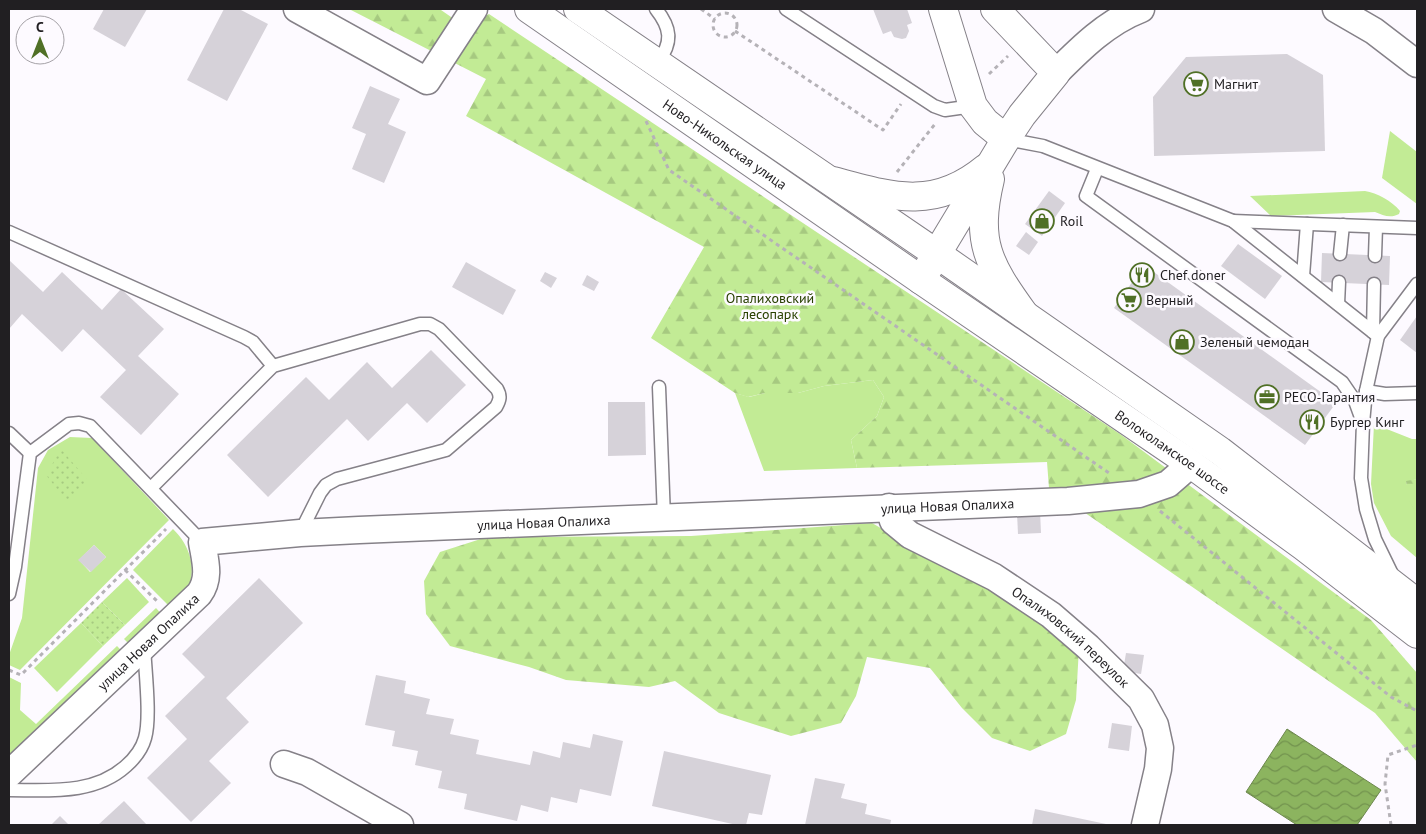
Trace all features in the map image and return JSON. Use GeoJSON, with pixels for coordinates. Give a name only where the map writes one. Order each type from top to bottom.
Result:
{"type":"FeatureCollection","features":[{"type":"Feature","properties":{"kind":"main road","name":"Ново-Никольская улица"},"geometry":{"type":"LineString","coordinates":[[528,9],[921,280]]}},
{"type":"Feature","properties":{"kind":"main road"},"geometry":{"type":"LineString","coordinates":[[578,9],[937,254]]}},
{"type":"Feature","properties":{"kind":"main road"},"geometry":{"type":"LineString","coordinates":[[942,9],[973,106],[1001,149],[983,215],[984,238],[990,260],[1004,286],[1025,315]]}},
{"type":"Feature","properties":{"kind":"main road"},"geometry":{"type":"LineString","coordinates":[[921,280],[1022,115],[1056,72],[995,9]]}},
{"type":"Feature","properties":{"kind":"main road"},"geometry":{"type":"LineString","coordinates":[[829,180],[884,195],[910,197],[935,195],[958,187],[976,176],[1001,149]]}},
{"type":"Feature","properties":{"kind":"main road","name":"Волоколамское шоссе"},"geometry":{"type":"LineString","coordinates":[[937,254],[1220,451],[1408,595]]}},
{"type":"Feature","properties":{"kind":"main road","name":"Волоколамское шоссе"},"geometry":{"type":"LineString","coordinates":[[921,280],[1191,464],[1303,546],[1417,634]]}},
{"type":"Feature","properties":{"kind":"street"},"geometry":{"type":"LineString","coordinates":[[297,9],[427,81],[474,9]]}},
{"type":"Feature","properties":{"kind":"street"},"geometry":{"type":"LineString","coordinates":[[1336,9],[1374,30],[1417,64]]}},
{"type":"Feature","properties":{"kind":"street"},"geometry":{"type":"LineString","coordinates":[[1056,72],[1103,30],[1134,10]]}},
{"type":"Feature","properties":{"kind":"street","name":"улица Новая Опалиха"},"geometry":{"type":"LineString","coordinates":[[9,774],[199,594],[205,585],[207,572],[202,542],[300,533],[1068,501],[1140,494],[1168,484],[1191,464]]}},
{"type":"Feature","properties":{"kind":"street","name":"Опалиховский переулок"},"geometry":{"type":"LineString","coordinates":[[889,508],[893,521],[910,535],[994,577],[1051,615],[1088,647],[1141,699],[1155,725],[1160,748],[1158,769],[1145,825]]}},
{"type":"Feature","properties":{"kind":"street"},"geometry":{"type":"LineString","coordinates":[[284,764],[307,772],[400,825]]}},
{"type":"Feature","properties":{"kind":"lane"},"geometry":{"type":"LineString","coordinates":[[656,9],[665,20],[668,31],[665,52],[658,62]]}},
{"type":"Feature","properties":{"kind":"lane"},"geometry":{"type":"LineString","coordinates":[[786,9],[934,106],[945,110],[973,106]]}},
{"type":"Feature","properties":{"kind":"lane"},"geometry":{"type":"LineString","coordinates":[[1001,149],[1043,146],[1097,169],[1234,221],[1375,334]]}},
{"type":"Feature","properties":{"kind":"lane"},"geometry":{"type":"LineString","coordinates":[[1097,169],[1086,196],[1342,382],[1355,401],[1363,423]]}},
{"type":"Feature","properties":{"kind":"lane"},"geometry":{"type":"LineString","coordinates":[[1234,221],[1417,228]]}},
{"type":"Feature","properties":{"kind":"lane"},"geometry":{"type":"LineString","coordinates":[[1303,276],[1307,224]]}},
{"type":"Feature","properties":{"kind":"lane"},"geometry":{"type":"LineString","coordinates":[[1340,254],[1343,226]]}},
{"type":"Feature","properties":{"kind":"lane"},"geometry":{"type":"LineString","coordinates":[[1375,256],[1376,227]]}},
{"type":"Feature","properties":{"kind":"lane"},"geometry":{"type":"LineString","coordinates":[[9,232],[244,337],[253,342],[273,366]]}},
{"type":"Feature","properties":{"kind":"lane"},"geometry":{"type":"LineString","coordinates":[[1338,304],[1339,282]]}},
{"type":"Feature","properties":{"kind":"lane"},"geometry":{"type":"LineString","coordinates":[[1374,284],[1375,334],[1366,391],[1360,478],[1375,539],[1408,595]]}},
{"type":"Feature","properties":{"kind":"lane"},"geometry":{"type":"LineString","coordinates":[[1375,334],[1417,284]]}},
{"type":"Feature","properties":{"kind":"lane"},"geometry":{"type":"LineString","coordinates":[[151,488],[273,366],[420,324],[430,324],[439,329],[497,389],[500,395],[496,407],[446,450],[337,479],[326,485],[300,533]]}},
{"type":"Feature","properties":{"kind":"lane"},"geometry":{"type":"LineString","coordinates":[[659,387],[664,518]]}},
{"type":"Feature","properties":{"kind":"lane"},"geometry":{"type":"LineString","coordinates":[[1366,391],[1385,394],[1417,393]]}},
{"type":"Feature","properties":{"kind":"lane"},"geometry":{"type":"LineString","coordinates":[[9,594],[15,567],[30,454],[69,424],[79,423],[90,426],[202,542]]}},
{"type":"Feature","properties":{"kind":"lane"},"geometry":{"type":"LineString","coordinates":[[9,433],[30,454]]}},
{"type":"Feature","properties":{"kind":"lane"},"geometry":{"type":"LineString","coordinates":[[9,790],[56,790],[92,786],[116,776],[135,758],[145,738],[147,714],[144,646]]}},
{"type":"Feature","properties":{"kind":"path"},"geometry":{"type":"LineString","coordinates":[[701,9],[715,18]]}},
{"type":"Feature","properties":{"kind":"path"},"geometry":{"type":"LineString","coordinates":[[723,14],[732,15],[737,22],[735,31],[728,36],[719,34],[714,27],[715,18],[723,14]]}},
{"type":"Feature","properties":{"kind":"path"},"geometry":{"type":"LineString","coordinates":[[735,31],[883,130],[910,90]]}},
{"type":"Feature","properties":{"kind":"path"},"geometry":{"type":"LineString","coordinates":[[983,79],[1014,50]]}},
{"type":"Feature","properties":{"kind":"path"},"geometry":{"type":"LineString","coordinates":[[893,178],[945,110]]}},
{"type":"Feature","properties":{"kind":"path"},"geometry":{"type":"LineString","coordinates":[[643,114],[669,170],[1140,494],[1391,697],[1417,711]]}},
{"type":"Feature","properties":{"kind":"path"},"geometry":{"type":"LineString","coordinates":[[9,670],[21,675],[178,517]]}},
{"type":"Feature","properties":{"kind":"path"},"geometry":{"type":"LineString","coordinates":[[125,570],[174,618]]}},
{"type":"Feature","properties":{"kind":"path"},"geometry":{"type":"LineString","coordinates":[[1391,825],[1385,784],[1388,755],[1417,745]]}},
{"type":"Feature","properties":{"kind":"green space","name":"Опалиховский лесопарк"},"geometry":{"type":"Polygon","coordinates":[[[349,9],[441,9],[464,26],[489,14],[1120,434],[1371,620],[1417,673],[1417,762],[1375,713],[1049,488],[1047,462],[857,468],[851,440],[877,416],[884,397],[873,380],[824,386],[798,393],[765,393],[748,397],[735,393],[651,338],[704,247],[466,116],[486,79],[349,9]]]}},
{"type":"Feature","properties":{"kind":"green space"},"geometry":{"type":"Polygon","coordinates":[[[1390,131],[1417,152],[1417,204],[1382,178],[1390,131]]]}},
{"type":"Feature","properties":{"kind":"green space"},"geometry":{"type":"Polygon","coordinates":[[[1365,191],[1389,201],[1397,207],[1400,211],[1399,214],[1390,216],[1375,212],[1271,216],[1250,196],[1365,191]]]}},
{"type":"Feature","properties":{"kind":"green space"},"geometry":{"type":"Polygon","coordinates":[[[873,380],[884,397],[877,416],[851,440],[857,468],[764,471],[735,393],[749,397],[765,393],[798,393],[824,386],[873,380]]]}},
{"type":"Feature","properties":{"kind":"green space"},"geometry":{"type":"Polygon","coordinates":[[[1374,424],[1412,439],[1417,439],[1417,479],[1406,482],[1417,515],[1417,558],[1391,536],[1374,503],[1371,484],[1374,424]]]}},
{"type":"Feature","properties":{"kind":"green space"},"geometry":{"type":"Polygon","coordinates":[[[70,437],[92,438],[169,520],[20,670],[9,665],[9,655],[22,618],[38,468],[48,450],[70,437]],[[94,545],[79,560],[90,572],[106,557],[94,545]]]}},
{"type":"Feature","properties":{"kind":"green space"},"geometry":{"type":"Polygon","coordinates":[[[61,449],[90,483],[67,502],[46,475],[61,449]]]}},
{"type":"Feature","properties":{"kind":"green space"},"geometry":{"type":"Polygon","coordinates":[[[1417,479],[1417,515],[1408,498],[1406,481],[1417,479]]]}},
{"type":"Feature","properties":{"kind":"green space"},"geometry":{"type":"Polygon","coordinates":[[[872,523],[910,545],[991,586],[1079,648],[1076,700],[1066,734],[1030,751],[992,738],[962,708],[930,668],[867,657],[856,696],[841,723],[791,736],[719,713],[675,681],[649,687],[566,680],[529,667],[450,646],[426,614],[424,581],[440,552],[487,537],[691,536],[872,523]]]}},
{"type":"Feature","properties":{"kind":"green space"},"geometry":{"type":"Polygon","coordinates":[[[173,529],[179,535],[188,551],[192,568],[189,586],[184,596],[172,609],[133,570],[173,529]]]}},
{"type":"Feature","properties":{"kind":"green space"},"geometry":{"type":"Polygon","coordinates":[[[127,578],[149,602],[125,625],[102,602],[127,578]]]}},
{"type":"Feature","properties":{"kind":"green space"},"geometry":{"type":"Polygon","coordinates":[[[102,602],[125,625],[103,646],[81,623],[102,602]]]}},
{"type":"Feature","properties":{"kind":"green space"},"geometry":{"type":"Polygon","coordinates":[[[156,608],[165,618],[133,648],[124,639],[156,608]]]}},
{"type":"Feature","properties":{"kind":"green space"},"geometry":{"type":"Polygon","coordinates":[[[81,623],[103,646],[57,692],[34,668],[81,623]]]}},
{"type":"Feature","properties":{"kind":"green space"},"geometry":{"type":"Polygon","coordinates":[[[117,646],[126,655],[9,756],[9,677],[21,683],[20,710],[36,724],[117,646]]]}},
{"type":"Feature","properties":{"kind":"water"},"geometry":{"type":"Polygon","coordinates":[[[1287,729],[1381,790],[1357,825],[1297,825],[1246,792],[1287,729]]]}},
{"type":"Feature","properties":{"kind":"building"},"geometry":{"type":"Polygon","coordinates":[[[104,9],[147,9],[125,47],[93,29],[104,9]]]}},
{"type":"Feature","properties":{"kind":"building"},"geometry":{"type":"Polygon","coordinates":[[[224,9],[239,9],[268,24],[227,101],[187,80],[224,9]]]}},
{"type":"Feature","properties":{"kind":"building"},"geometry":{"type":"Polygon","coordinates":[[[873,9],[907,9],[912,23],[907,25],[909,31],[906,38],[894,37],[891,31],[883,34],[873,9]]]}},
{"type":"Feature","properties":{"kind":"building"},"geometry":{"type":"Polygon","coordinates":[[[1287,54],[1323,75],[1325,151],[1154,156],[1153,97],[1186,57],[1287,54]]]}},
{"type":"Feature","properties":{"kind":"building"},"geometry":{"type":"Polygon","coordinates":[[[370,86],[400,99],[388,124],[406,132],[384,183],[352,169],[366,134],[352,128],[370,86]]]}},
{"type":"Feature","properties":{"kind":"building"},"geometry":{"type":"Polygon","coordinates":[[[1049,191],[1065,203],[1042,236],[1025,224],[1049,191]]]}},
{"type":"Feature","properties":{"kind":"building"},"geometry":{"type":"Polygon","coordinates":[[[1026,232],[1038,242],[1029,255],[1016,246],[1026,232]]]}},
{"type":"Feature","properties":{"kind":"building"},"geometry":{"type":"Polygon","coordinates":[[[1238,244],[1282,276],[1265,299],[1221,266],[1238,244]]]}},
{"type":"Feature","properties":{"kind":"building"},"geometry":{"type":"Polygon","coordinates":[[[1322,253],[1390,256],[1389,285],[1321,282],[1322,253]]]}},
{"type":"Feature","properties":{"kind":"building"},"geometry":{"type":"Polygon","coordinates":[[[9,260],[43,292],[62,272],[102,310],[121,289],[164,329],[138,356],[179,394],[141,435],[100,397],[126,370],[83,329],[62,352],[22,314],[9,329],[9,260]]]}},
{"type":"Feature","properties":{"kind":"building"},"geometry":{"type":"Polygon","coordinates":[[[466,262],[516,290],[503,315],[452,287],[466,262]]]}},
{"type":"Feature","properties":{"kind":"building"},"geometry":{"type":"Polygon","coordinates":[[[1144,265],[1336,403],[1305,445],[1114,308],[1144,265]]]}},
{"type":"Feature","properties":{"kind":"building"},"geometry":{"type":"Polygon","coordinates":[[[545,272],[557,278],[551,288],[540,281],[545,272]]]}},
{"type":"Feature","properties":{"kind":"building"},"geometry":{"type":"Polygon","coordinates":[[[587,275],[599,282],[594,291],[582,285],[587,275]]]}},
{"type":"Feature","properties":{"kind":"building"},"geometry":{"type":"Polygon","coordinates":[[[1417,316],[1417,353],[1400,340],[1417,316]]]}},
{"type":"Feature","properties":{"kind":"building"},"geometry":{"type":"Polygon","coordinates":[[[431,350],[466,385],[427,423],[407,403],[368,441],[347,419],[268,497],[227,455],[306,377],[329,400],[367,362],[392,388],[431,350]]]}},
{"type":"Feature","properties":{"kind":"building"},"geometry":{"type":"Polygon","coordinates":[[[608,402],[645,402],[646,455],[608,456],[608,402]]]}},
{"type":"Feature","properties":{"kind":"building"},"geometry":{"type":"Polygon","coordinates":[[[1040,511],[1041,533],[1018,534],[1017,513],[1040,511]]]}},
{"type":"Feature","properties":{"kind":"building"},"geometry":{"type":"Polygon","coordinates":[[[94,545],[106,557],[91,572],[78,560],[94,545]]]}},
{"type":"Feature","properties":{"kind":"building"},"geometry":{"type":"Polygon","coordinates":[[[259,578],[303,623],[226,698],[249,722],[209,761],[231,783],[191,822],[147,778],[187,739],[165,716],[205,677],[182,654],[259,578]]]}},
{"type":"Feature","properties":{"kind":"building"},"geometry":{"type":"Polygon","coordinates":[[[1126,653],[1144,655],[1141,674],[1123,671],[1126,653]]]}},
{"type":"Feature","properties":{"kind":"building"},"geometry":{"type":"Polygon","coordinates":[[[376,675],[406,681],[404,693],[430,699],[426,714],[454,719],[450,734],[479,740],[476,754],[530,765],[533,751],[560,758],[563,742],[590,748],[593,734],[623,741],[611,796],[580,789],[577,803],[551,797],[548,812],[521,805],[517,821],[464,809],[467,794],[438,788],[442,771],[415,765],[418,751],[392,746],[395,731],[365,725],[376,675]]]}},
{"type":"Feature","properties":{"kind":"building"},"geometry":{"type":"Polygon","coordinates":[[[1112,723],[1132,726],[1129,751],[1108,748],[1112,723]]]}},
{"type":"Feature","properties":{"kind":"building"},"geometry":{"type":"Polygon","coordinates":[[[664,751],[771,775],[762,815],[749,813],[746,825],[737,825],[652,806],[664,751]]]}},
{"type":"Feature","properties":{"kind":"building"},"geometry":{"type":"Polygon","coordinates":[[[815,778],[845,784],[841,798],[867,804],[865,814],[891,820],[890,825],[805,825],[815,778]]]}},
{"type":"Feature","properties":{"kind":"building"},"geometry":{"type":"Polygon","coordinates":[[[124,801],[147,825],[98,825],[124,801]]]}},
{"type":"Feature","properties":{"kind":"building"},"geometry":{"type":"Polygon","coordinates":[[[1035,809],[1106,824],[1106,825],[1032,825],[1035,809]]]}},
{"type":"Feature","properties":{"kind":"building"},"geometry":{"type":"Polygon","coordinates":[[[60,816],[69,825],[51,825],[60,816]]]}},
{"type":"Feature","properties":{"kind":"place","name":"Магнит"},"geometry":{"type":"Point","coordinates":[1196,84]}},
{"type":"Feature","properties":{"kind":"place","name":"Roil"},"geometry":{"type":"Point","coordinates":[1042,221]}},
{"type":"Feature","properties":{"kind":"place","name":"Chef doner"},"geometry":{"type":"Point","coordinates":[1142,275]}},
{"type":"Feature","properties":{"kind":"place","name":"Верный"},"geometry":{"type":"Point","coordinates":[1129,300]}},
{"type":"Feature","properties":{"kind":"place","name":"Зеленый чемодан"},"geometry":{"type":"Point","coordinates":[1182,342]}},
{"type":"Feature","properties":{"kind":"place","name":"РЕСО-Гарантия"},"geometry":{"type":"Point","coordinates":[1267,397]}},
{"type":"Feature","properties":{"kind":"place","name":"Бургер Кинг"},"geometry":{"type":"Point","coordinates":[1312,422]}}]}
